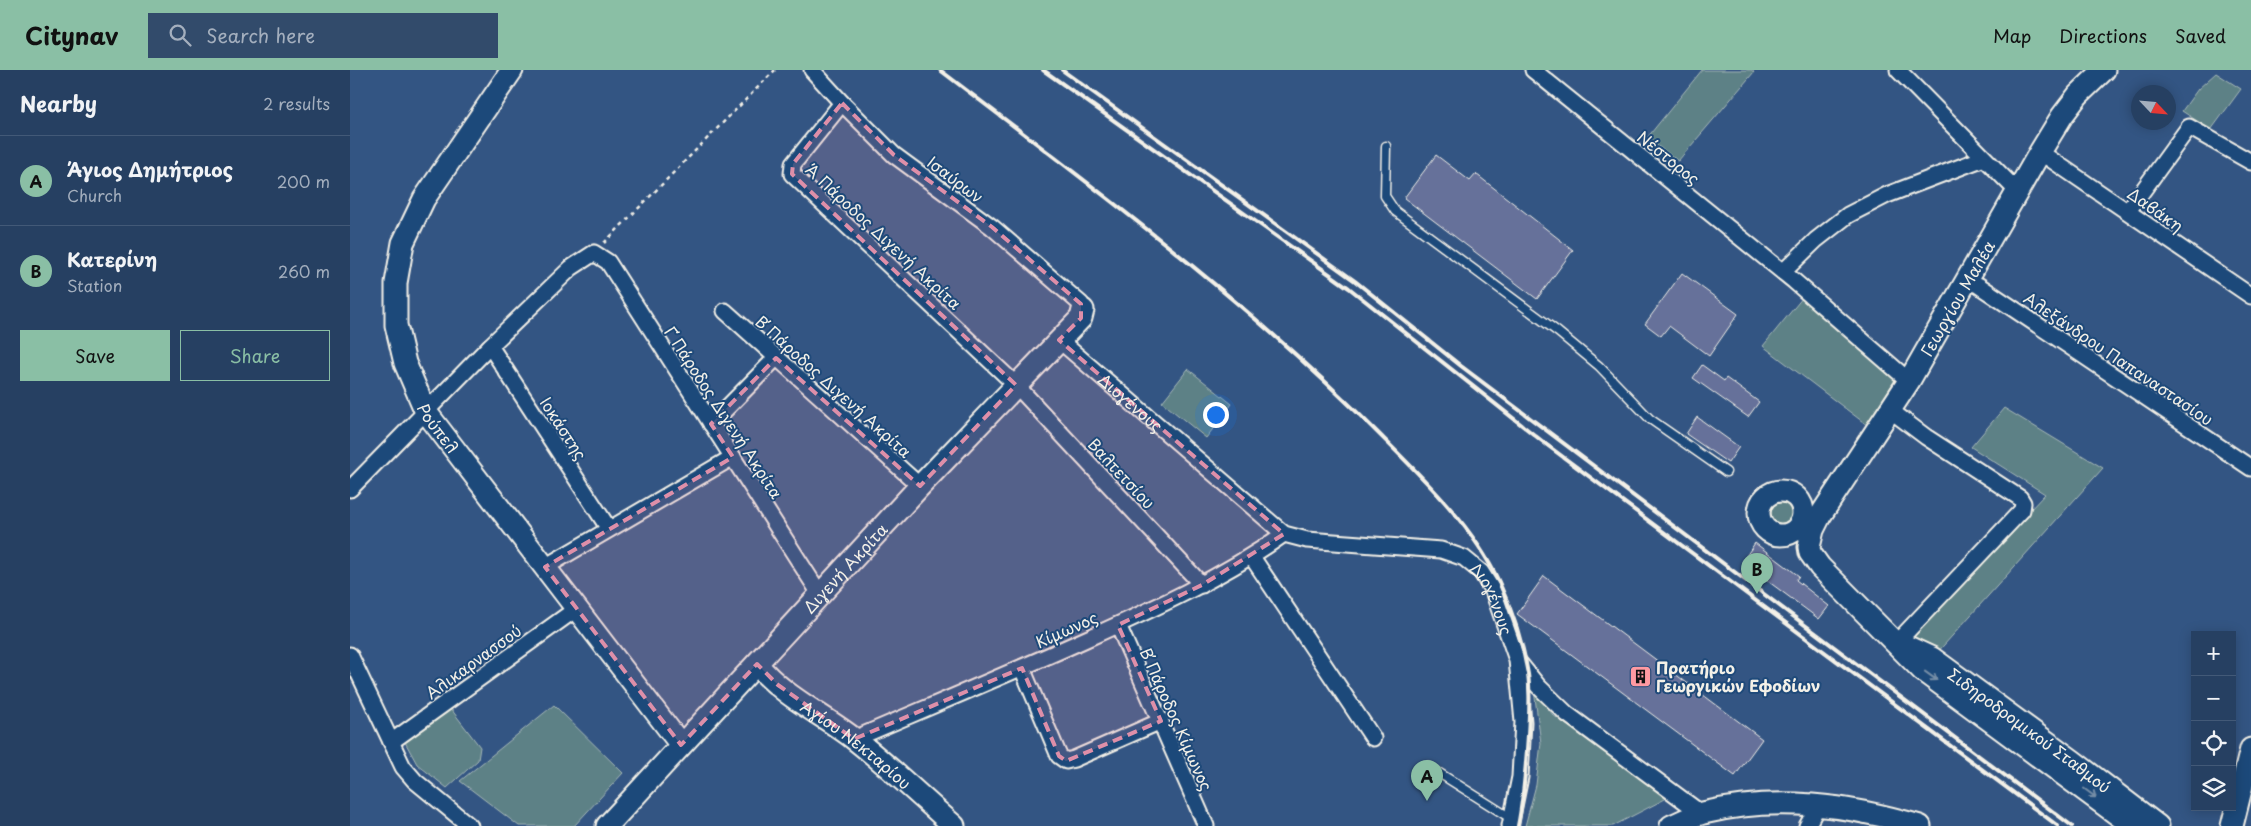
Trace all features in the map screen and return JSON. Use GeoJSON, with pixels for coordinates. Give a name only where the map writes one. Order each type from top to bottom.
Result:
{"type":"FeatureCollection","features":[{"type":"Feature","properties":{"kind":"street","name":"Ρούπελ"},"geometry":{"type":"LineString","coordinates":[[512,70],[424,199],[403,243],[396,283],[396,325],[405,363],[426,412],[681,745]]}},
{"type":"Feature","properties":{"kind":"street","name":"Ισαύρων"},"geometry":{"type":"LineString","coordinates":[[812,70],[894,155],[992,227],[1081,304],[1083,310]]}},
{"type":"Feature","properties":{"kind":"street","name":"Νέστορος"},"geometry":{"type":"LineString","coordinates":[[1532,70],[1783,272],[1909,381]]}},
{"type":"Feature","properties":{"kind":"street"},"geometry":{"type":"LineString","coordinates":[[1898,70],[2018,192]]}},
{"type":"Feature","properties":{"kind":"street","name":"Γεωργίου Μαλέα"},"geometry":{"type":"LineString","coordinates":[[1803,531],[1827,504],[1909,381],[2040,152],[2078,95],[2104,70]]}},
{"type":"Feature","properties":{"kind":"street","name":"Α΄ Πάροδος Διγενή Ακρίτα"},"geometry":{"type":"LineString","coordinates":[[842,103],[793,164],[792,174],[1016,385]]}},
{"type":"Feature","properties":{"kind":"street"},"geometry":{"type":"LineString","coordinates":[[2128,211],[2189,127],[2251,162]]}},
{"type":"Feature","properties":{"kind":"street","name":"Δαβάκη"},"geometry":{"type":"LineString","coordinates":[[2040,152],[2251,296]]}},
{"type":"Feature","properties":{"kind":"street"},"geometry":{"type":"LineString","coordinates":[[1783,272],[1816,240],[1848,215],[1887,196],[1984,158]]}},
{"type":"Feature","properties":{"kind":"street"},"geometry":{"type":"LineString","coordinates":[[350,489],[490,346],[571,268],[594,253]]}},
{"type":"Feature","properties":{"kind":"street","name":"Γ΄ Πάροδος Διγενή Ακρίτα"},"geometry":{"type":"LineString","coordinates":[[594,253],[608,262],[820,594]]}},
{"type":"Feature","properties":{"kind":"street","name":"Αλεξάνδρου Παπαναστασίου"},"geometry":{"type":"LineString","coordinates":[[1966,281],[1978,285],[2251,468]]}},
{"type":"Feature","properties":{"kind":"street","name":"Διγενή Ακρίτα"},"geometry":{"type":"LineString","coordinates":[[607,826],[920,486],[1081,318],[1083,310]]}},
{"type":"Feature","properties":{"kind":"street","name":"Β΄ Πάροδος Διγενή Ακρίτα"},"geometry":{"type":"LineString","coordinates":[[726,311],[920,486]]}},
{"type":"Feature","properties":{"kind":"street","name":"Διογένους"},"geometry":{"type":"LineString","coordinates":[[1059,340],[1284,534],[1307,540],[1441,550],[1464,558],[1481,572],[1493,591],[1517,660],[1538,686],[1567,714],[1702,814]]}},
{"type":"Feature","properties":{"kind":"street","name":"Ιοκάστης"},"geometry":{"type":"LineString","coordinates":[[490,346],[609,529]]}},
{"type":"Feature","properties":{"kind":"street"},"geometry":{"type":"LineString","coordinates":[[711,424],[776,358]]}},
{"type":"Feature","properties":{"kind":"street","name":"Βαλτετσίου"},"geometry":{"type":"LineString","coordinates":[[1016,385],[1202,585]]}},
{"type":"Feature","properties":{"kind":"street"},"geometry":{"type":"LineString","coordinates":[[1890,410],[1926,437],[2020,498],[2023,503],[2022,510],[1897,642]]}},
{"type":"Feature","properties":{"kind":"street"},"geometry":{"type":"LineString","coordinates":[[545,566],[733,457]]}},
{"type":"Feature","properties":{"kind":"street"},"geometry":{"type":"LineString","coordinates":[[1778,491],[1793,494],[1801,505],[1803,531],[1782,536],[1767,531],[1760,521],[1760,506],[1771,493],[1778,491]]}},
{"type":"Feature","properties":{"kind":"street"},"geometry":{"type":"LineString","coordinates":[[1801,505],[1827,504]]}},
{"type":"Feature","properties":{"kind":"street","name":"Σιδηροδρομικού Σταθμού"},"geometry":{"type":"LineString","coordinates":[[1803,531],[1810,541],[1810,553],[1820,567],[1897,642],[1923,671],[2158,826]]}},
{"type":"Feature","properties":{"kind":"street","name":"Κίμωνος"},"geometry":{"type":"LineString","coordinates":[[854,739],[1022,668],[1202,585],[1252,557],[1284,534]]}},
{"type":"Feature","properties":{"kind":"street"},"geometry":{"type":"LineString","coordinates":[[1252,557],[1372,738]]}},
{"type":"Feature","properties":{"kind":"street","name":"Αλικαρνασσού"},"geometry":{"type":"LineString","coordinates":[[391,742],[576,609]]}},
{"type":"Feature","properties":{"kind":"street","name":"Β΄ Πάροδος Κίμωνος"},"geometry":{"type":"LineString","coordinates":[[1118,625],[1206,826]]}},
{"type":"Feature","properties":{"kind":"street"},"geometry":{"type":"LineString","coordinates":[[350,655],[356,684],[391,742],[403,767],[415,781],[470,826]]}},
{"type":"Feature","properties":{"kind":"street"},"geometry":{"type":"LineString","coordinates":[[1511,822],[1520,777],[1523,722],[1517,660]]}},
{"type":"Feature","properties":{"kind":"street","name":"Αγίου Νεκταρίου"},"geometry":{"type":"LineString","coordinates":[[757,664],[778,685],[854,739],[954,826]]}},
{"type":"Feature","properties":{"kind":"street"},"geometry":{"type":"LineString","coordinates":[[1022,668],[1060,756],[1066,761],[1161,721]]}},
{"type":"Feature","properties":{"kind":"street"},"geometry":{"type":"LineString","coordinates":[[2232,826],[2251,749]]}},
{"type":"Feature","properties":{"kind":"street","name":"Σιδηροδρομικού Σταθμού"},"geometry":{"type":"LineString","coordinates":[[2069,767],[2134,826]]}},
{"type":"Feature","properties":{"kind":"street"},"geometry":{"type":"LineString","coordinates":[[2245,826],[2251,800]]}},
{"type":"Feature","properties":{"kind":"street"},"geometry":{"type":"LineString","coordinates":[[1670,826],[1702,814],[1770,804],[1819,804],[1859,810],[1920,826]]}},
{"type":"Feature","properties":{"kind":"street"},"geometry":{"type":"LineString","coordinates":[[1807,826],[1819,804]]}},
{"type":"Feature","properties":{"kind":"lane"},"geometry":{"type":"LineString","coordinates":[[1386,146],[1385,196],[1395,212],[1558,332],[1598,366],[1650,419],[1726,472]]}},
{"type":"Feature","properties":{"kind":"lane"},"geometry":{"type":"LineString","coordinates":[[1428,766],[1511,822]]}},
{"type":"Feature","properties":{"kind":"path"},"geometry":{"type":"LineString","coordinates":[[594,253],[775,70]]}},
{"type":"Feature","properties":{"kind":"highlighted area"},"geometry":{"type":"Polygon","coordinates":[[[842,103],[894,155],[992,227],[1081,304],[1081,318],[1059,340],[1284,534],[1202,585],[1118,625],[1161,721],[1066,761],[1059,756],[1022,668],[854,739],[778,685],[757,664],[681,745],[545,567],[733,457],[711,424],[776,358],[920,486],[1016,385],[792,174],[793,164],[842,103]]]}},
{"type":"Feature","properties":{"kind":"green space"},"geometry":{"type":"Polygon","coordinates":[[[1702,70],[1751,70],[1754,72],[1678,161],[1647,138],[1702,70]]]}},
{"type":"Feature","properties":{"kind":"green space"},"geometry":{"type":"Polygon","coordinates":[[[2216,73],[2241,89],[2211,130],[2182,111],[2198,89],[2216,73]]]}},
{"type":"Feature","properties":{"kind":"green space"},"geometry":{"type":"Polygon","coordinates":[[[1803,297],[1896,378],[1867,425],[1763,346],[1803,297]]]}},
{"type":"Feature","properties":{"kind":"green space"},"geometry":{"type":"Polygon","coordinates":[[[1188,369],[1232,404],[1206,438],[1162,402],[1188,369]]]}},
{"type":"Feature","properties":{"kind":"green space"},"geometry":{"type":"Polygon","coordinates":[[[2004,408],[2103,468],[1935,655],[1911,636],[2045,494],[1971,447],[2004,408]]]}},
{"type":"Feature","properties":{"kind":"green space"},"geometry":{"type":"Polygon","coordinates":[[[1782,502],[1790,505],[1793,513],[1790,521],[1782,524],[1774,521],[1771,513],[1774,505],[1782,502]]]}},
{"type":"Feature","properties":{"kind":"green space"},"geometry":{"type":"Polygon","coordinates":[[[1534,690],[1553,715],[1667,798],[1613,826],[1525,826],[1536,785],[1541,743],[1534,690]]]}},
{"type":"Feature","properties":{"kind":"green space"},"geometry":{"type":"Polygon","coordinates":[[[554,705],[623,773],[574,826],[519,826],[460,781],[554,705]]]}},
{"type":"Feature","properties":{"kind":"green space"},"geometry":{"type":"Polygon","coordinates":[[[451,709],[480,747],[478,760],[447,788],[417,764],[405,742],[451,709]]]}},
{"type":"Feature","properties":{"kind":"building"},"geometry":{"type":"Polygon","coordinates":[[[1436,155],[1470,181],[1476,174],[1573,250],[1537,299],[1404,198],[1436,155]]]}},
{"type":"Feature","properties":{"kind":"building"},"geometry":{"type":"Polygon","coordinates":[[[1682,273],[1738,314],[1709,356],[1669,326],[1661,336],[1645,324],[1682,273]]]}},
{"type":"Feature","properties":{"kind":"building"},"geometry":{"type":"Polygon","coordinates":[[[1702,365],[1724,381],[1726,378],[1759,402],[1748,417],[1693,378],[1702,365]]]}},
{"type":"Feature","properties":{"kind":"building"},"geometry":{"type":"Polygon","coordinates":[[[1697,417],[1739,447],[1728,463],[1686,434],[1697,417]]]}},
{"type":"Feature","properties":{"kind":"building"},"geometry":{"type":"Polygon","coordinates":[[[1755,543],[1799,576],[1796,580],[1829,606],[1819,619],[1742,562],[1755,543]]]}},
{"type":"Feature","properties":{"kind":"building","name":"Πρατήριο Γεωργικών Εφοδίων"},"geometry":{"type":"Polygon","coordinates":[[[1544,576],[1762,739],[1735,776],[1517,614],[1544,576]]]}},
{"type":"Feature","properties":{"kind":"railway"},"geometry":{"type":"LineString","coordinates":[[940,70],[1111,201],[1223,291],[1330,387],[1398,453],[1462,523],[1488,561],[1499,582],[1513,616],[1526,663],[1530,697],[1523,792],[1518,826]]}},
{"type":"Feature","properties":{"kind":"railway"},"geometry":{"type":"LineString","coordinates":[[1043,70],[1349,288],[1547,445],[2058,826]]}},
{"type":"Feature","properties":{"kind":"railway"},"geometry":{"type":"LineString","coordinates":[[1062,70],[1355,281],[1461,366],[2072,826]]}},
{"type":"Feature","properties":{"kind":"place","name":"Κατερίνη"},"geometry":{"type":"Point","coordinates":[1757,594]}},
{"type":"Feature","properties":{"kind":"place","name":"Πρατήριο Γεωργικών Εφοδίων"},"geometry":{"type":"Point","coordinates":[1640,676]}},
{"type":"Feature","properties":{"kind":"place","name":"Άγιος Δημήτριος"},"geometry":{"type":"Point","coordinates":[1427,801]}}]}
